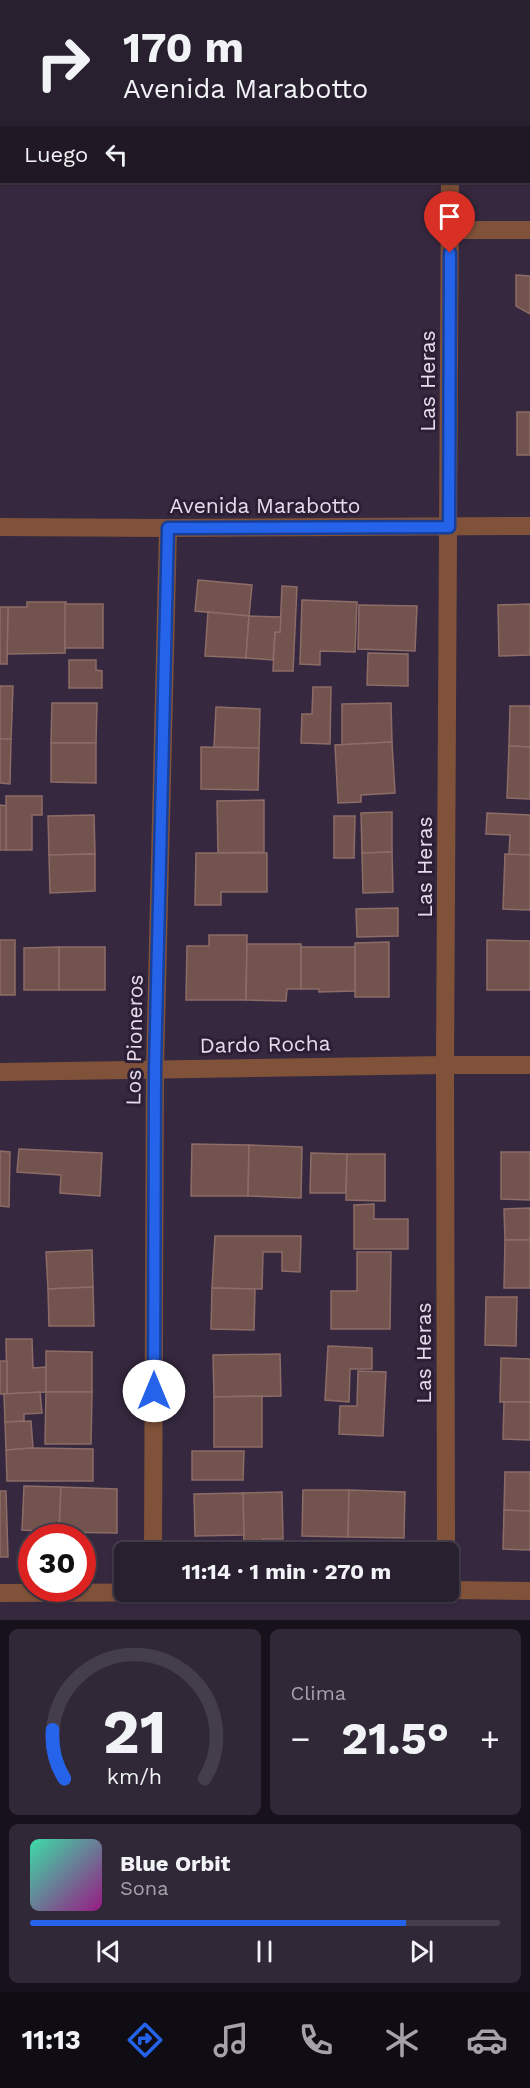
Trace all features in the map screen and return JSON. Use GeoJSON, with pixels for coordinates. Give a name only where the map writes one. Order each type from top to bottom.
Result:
{"type":"FeatureCollection","features":[{"type":"Feature","properties":{"kind":"street","name":"Las Heras"},"geometry":{"type":"LineString","coordinates":[[446,1542],[445,1065],[450,183]]}},
{"type":"Feature","properties":{"kind":"street"},"geometry":{"type":"LineString","coordinates":[[450,230],[530,230]]}},
{"type":"Feature","properties":{"kind":"street","name":"Avenida Marabotto"},"geometry":{"type":"LineString","coordinates":[[0,527],[530,526]]}},
{"type":"Feature","properties":{"kind":"street","name":"Los Pioneros"},"geometry":{"type":"LineString","coordinates":[[153,1542],[155,1068],[168,528]]}},
{"type":"Feature","properties":{"kind":"street","name":"Dardo Rocha"},"geometry":{"type":"LineString","coordinates":[[0,1072],[155,1068],[530,1065]]}},
{"type":"Feature","properties":{"kind":"street"},"geometry":{"type":"LineString","coordinates":[[459,1590],[530,1591]]}},
{"type":"Feature","properties":{"kind":"street"},"geometry":{"type":"LineString","coordinates":[[0,1593],[114,1592]]}},
{"type":"Feature","properties":{"kind":"building"},"geometry":{"type":"Polygon","coordinates":[[[516,275],[530,276],[530,314],[516,306],[516,275]]]}},
{"type":"Feature","properties":{"kind":"building"},"geometry":{"type":"Polygon","coordinates":[[[517,412],[530,412],[530,455],[517,455],[517,412]]]}},
{"type":"Feature","properties":{"kind":"building"},"geometry":{"type":"Polygon","coordinates":[[[198,580],[252,585],[249,616],[195,611],[198,580]]]}},
{"type":"Feature","properties":{"kind":"building"},"geometry":{"type":"Polygon","coordinates":[[[282,586],[297,587],[293,671],[273,671],[275,632],[280,632],[282,586]]]}},
{"type":"Feature","properties":{"kind":"building"},"geometry":{"type":"Polygon","coordinates":[[[302,600],[357,602],[355,652],[320,651],[320,665],[300,664],[302,600]]]}},
{"type":"Feature","properties":{"kind":"building"},"geometry":{"type":"Polygon","coordinates":[[[27,602],[66,602],[65,653],[7,654],[8,607],[27,607],[27,602]]]}},
{"type":"Feature","properties":{"kind":"building"},"geometry":{"type":"Polygon","coordinates":[[[65,604],[103,604],[103,648],[65,648],[65,604]]]}},
{"type":"Feature","properties":{"kind":"building"},"geometry":{"type":"Polygon","coordinates":[[[530,604],[530,655],[499,656],[498,605],[530,604]]]}},
{"type":"Feature","properties":{"kind":"building"},"geometry":{"type":"Polygon","coordinates":[[[359,605],[417,606],[415,651],[358,649],[359,605]]]}},
{"type":"Feature","properties":{"kind":"building"},"geometry":{"type":"Polygon","coordinates":[[[0,607],[8,607],[7,664],[0,664],[0,607]]]}},
{"type":"Feature","properties":{"kind":"building"},"geometry":{"type":"Polygon","coordinates":[[[208,612],[249,616],[246,658],[205,656],[208,612]]]}},
{"type":"Feature","properties":{"kind":"building"},"geometry":{"type":"Polygon","coordinates":[[[249,616],[281,617],[280,632],[275,632],[273,660],[246,658],[249,616]]]}},
{"type":"Feature","properties":{"kind":"building"},"geometry":{"type":"Polygon","coordinates":[[[368,653],[408,654],[408,686],[367,685],[368,653]]]}},
{"type":"Feature","properties":{"kind":"building"},"geometry":{"type":"Polygon","coordinates":[[[69,660],[96,660],[96,670],[102,671],[102,688],[69,688],[69,660]]]}},
{"type":"Feature","properties":{"kind":"building"},"geometry":{"type":"Polygon","coordinates":[[[0,686],[13,686],[11,739],[0,739],[0,686]]]}},
{"type":"Feature","properties":{"kind":"building"},"geometry":{"type":"Polygon","coordinates":[[[313,687],[331,687],[330,744],[301,743],[302,714],[312,714],[313,687]]]}},
{"type":"Feature","properties":{"kind":"building"},"geometry":{"type":"Polygon","coordinates":[[[52,703],[97,703],[96,743],[51,743],[52,703]]]}},
{"type":"Feature","properties":{"kind":"building"},"geometry":{"type":"Polygon","coordinates":[[[391,703],[392,742],[342,745],[342,704],[391,703]]]}},
{"type":"Feature","properties":{"kind":"building"},"geometry":{"type":"Polygon","coordinates":[[[510,706],[530,706],[530,747],[509,746],[510,706]]]}},
{"type":"Feature","properties":{"kind":"building"},"geometry":{"type":"Polygon","coordinates":[[[216,707],[260,709],[259,748],[214,747],[216,707]]]}},
{"type":"Feature","properties":{"kind":"building"},"geometry":{"type":"Polygon","coordinates":[[[0,739],[11,739],[10,784],[0,783],[0,739]]]}},
{"type":"Feature","properties":{"kind":"building"},"geometry":{"type":"Polygon","coordinates":[[[392,742],[395,793],[361,795],[361,802],[338,803],[335,745],[392,742]]]}},
{"type":"Feature","properties":{"kind":"building"},"geometry":{"type":"Polygon","coordinates":[[[51,743],[96,743],[96,783],[51,782],[51,743]]]}},
{"type":"Feature","properties":{"kind":"building"},"geometry":{"type":"Polygon","coordinates":[[[509,746],[530,747],[530,799],[507,798],[509,746]]]}},
{"type":"Feature","properties":{"kind":"building"},"geometry":{"type":"Polygon","coordinates":[[[201,747],[259,748],[258,790],[201,789],[201,747]]]}},
{"type":"Feature","properties":{"kind":"building"},"geometry":{"type":"Polygon","coordinates":[[[6,796],[42,796],[42,815],[32,815],[32,850],[6,850],[6,796]]]}},
{"type":"Feature","properties":{"kind":"building"},"geometry":{"type":"Polygon","coordinates":[[[264,800],[264,852],[218,853],[217,801],[264,800]]]}},
{"type":"Feature","properties":{"kind":"building"},"geometry":{"type":"Polygon","coordinates":[[[0,805],[6,806],[6,850],[0,850],[0,805]]]}},
{"type":"Feature","properties":{"kind":"building"},"geometry":{"type":"Polygon","coordinates":[[[392,812],[392,852],[362,853],[361,813],[392,812]]]}},
{"type":"Feature","properties":{"kind":"building"},"geometry":{"type":"Polygon","coordinates":[[[487,813],[530,815],[530,855],[509,855],[510,835],[486,834],[487,813]]]}},
{"type":"Feature","properties":{"kind":"building"},"geometry":{"type":"Polygon","coordinates":[[[94,815],[95,854],[49,855],[48,816],[94,815]]]}},
{"type":"Feature","properties":{"kind":"building"},"geometry":{"type":"Polygon","coordinates":[[[334,816],[355,816],[354,858],[334,858],[334,816]]]}},
{"type":"Feature","properties":{"kind":"building"},"geometry":{"type":"Polygon","coordinates":[[[392,852],[393,892],[363,893],[362,853],[392,852]]]}},
{"type":"Feature","properties":{"kind":"building"},"geometry":{"type":"Polygon","coordinates":[[[196,853],[267,853],[267,892],[221,892],[221,905],[195,905],[196,853]]]}},
{"type":"Feature","properties":{"kind":"building"},"geometry":{"type":"Polygon","coordinates":[[[95,854],[95,891],[50,893],[49,855],[95,854]]]}},
{"type":"Feature","properties":{"kind":"building"},"geometry":{"type":"Polygon","coordinates":[[[505,854],[530,855],[530,910],[503,909],[505,854]]]}},
{"type":"Feature","properties":{"kind":"building"},"geometry":{"type":"Polygon","coordinates":[[[398,908],[398,936],[357,937],[356,909],[398,908]]]}},
{"type":"Feature","properties":{"kind":"building"},"geometry":{"type":"Polygon","coordinates":[[[209,935],[247,935],[246,1000],[186,1000],[187,946],[209,946],[209,935]]]}},
{"type":"Feature","properties":{"kind":"building"},"geometry":{"type":"Polygon","coordinates":[[[0,940],[15,940],[15,995],[0,995],[0,940]]]}},
{"type":"Feature","properties":{"kind":"building"},"geometry":{"type":"Polygon","coordinates":[[[487,940],[530,941],[530,990],[487,990],[487,940]]]}},
{"type":"Feature","properties":{"kind":"building"},"geometry":{"type":"Polygon","coordinates":[[[389,942],[389,997],[355,997],[355,943],[389,942]]]}},
{"type":"Feature","properties":{"kind":"building"},"geometry":{"type":"Polygon","coordinates":[[[247,944],[301,944],[301,989],[287,989],[286,1001],[246,1000],[247,944]]]}},
{"type":"Feature","properties":{"kind":"building"},"geometry":{"type":"Polygon","coordinates":[[[59,947],[105,947],[105,990],[59,990],[59,947]]]}},
{"type":"Feature","properties":{"kind":"building"},"geometry":{"type":"Polygon","coordinates":[[[59,947],[59,990],[24,990],[24,948],[59,947]]]}},
{"type":"Feature","properties":{"kind":"building"},"geometry":{"type":"Polygon","coordinates":[[[301,947],[355,947],[355,991],[319,992],[319,989],[301,989],[301,947]]]}},
{"type":"Feature","properties":{"kind":"building"},"geometry":{"type":"Polygon","coordinates":[[[192,1144],[249,1145],[248,1196],[191,1196],[192,1144]]]}},
{"type":"Feature","properties":{"kind":"building"},"geometry":{"type":"Polygon","coordinates":[[[249,1145],[302,1147],[301,1198],[248,1196],[249,1145]]]}},
{"type":"Feature","properties":{"kind":"building"},"geometry":{"type":"Polygon","coordinates":[[[19,1149],[102,1153],[100,1196],[60,1193],[61,1175],[17,1172],[19,1149]]]}},
{"type":"Feature","properties":{"kind":"building"},"geometry":{"type":"Polygon","coordinates":[[[0,1151],[10,1152],[9,1207],[0,1206],[0,1151]]]}},
{"type":"Feature","properties":{"kind":"building"},"geometry":{"type":"Polygon","coordinates":[[[501,1152],[530,1152],[530,1200],[501,1199],[501,1152]]]}},
{"type":"Feature","properties":{"kind":"building"},"geometry":{"type":"Polygon","coordinates":[[[311,1153],[347,1154],[346,1193],[310,1193],[311,1153]]]}},
{"type":"Feature","properties":{"kind":"building"},"geometry":{"type":"Polygon","coordinates":[[[347,1154],[385,1154],[385,1201],[346,1200],[347,1154]]]}},
{"type":"Feature","properties":{"kind":"building"},"geometry":{"type":"Polygon","coordinates":[[[374,1204],[374,1219],[408,1219],[408,1249],[354,1249],[354,1205],[374,1204]]]}},
{"type":"Feature","properties":{"kind":"building"},"geometry":{"type":"Polygon","coordinates":[[[530,1208],[530,1240],[505,1240],[504,1209],[530,1208]]]}},
{"type":"Feature","properties":{"kind":"building"},"geometry":{"type":"Polygon","coordinates":[[[215,1236],[301,1236],[300,1272],[282,1271],[282,1252],[263,1252],[262,1289],[212,1288],[215,1236]]]}},
{"type":"Feature","properties":{"kind":"building"},"geometry":{"type":"Polygon","coordinates":[[[505,1240],[530,1240],[530,1288],[504,1288],[505,1240]]]}},
{"type":"Feature","properties":{"kind":"building"},"geometry":{"type":"Polygon","coordinates":[[[92,1250],[93,1287],[48,1289],[46,1252],[92,1250]]]}},
{"type":"Feature","properties":{"kind":"building"},"geometry":{"type":"Polygon","coordinates":[[[357,1252],[391,1252],[390,1329],[331,1329],[331,1291],[357,1291],[357,1252]]]}},
{"type":"Feature","properties":{"kind":"building"},"geometry":{"type":"Polygon","coordinates":[[[93,1287],[94,1326],[49,1326],[48,1289],[93,1287]]]}},
{"type":"Feature","properties":{"kind":"building"},"geometry":{"type":"Polygon","coordinates":[[[212,1288],[255,1289],[254,1330],[211,1329],[212,1288]]]}},
{"type":"Feature","properties":{"kind":"building"},"geometry":{"type":"Polygon","coordinates":[[[486,1297],[517,1297],[516,1346],[485,1345],[486,1297]]]}},
{"type":"Feature","properties":{"kind":"building"},"geometry":{"type":"Polygon","coordinates":[[[6,1339],[32,1339],[33,1368],[46,1367],[46,1392],[7,1394],[6,1339]]]}},
{"type":"Feature","properties":{"kind":"building"},"geometry":{"type":"Polygon","coordinates":[[[328,1346],[372,1348],[372,1369],[350,1369],[349,1402],[325,1400],[328,1346]]]}},
{"type":"Feature","properties":{"kind":"building"},"geometry":{"type":"Polygon","coordinates":[[[46,1351],[92,1352],[92,1392],[46,1392],[46,1351]]]}},
{"type":"Feature","properties":{"kind":"building"},"geometry":{"type":"Polygon","coordinates":[[[280,1354],[281,1396],[214,1397],[213,1355],[280,1354]]]}},
{"type":"Feature","properties":{"kind":"building"},"geometry":{"type":"Polygon","coordinates":[[[501,1358],[530,1359],[530,1402],[500,1402],[501,1358]]]}},
{"type":"Feature","properties":{"kind":"building"},"geometry":{"type":"Polygon","coordinates":[[[0,1361],[7,1361],[7,1394],[0,1394],[0,1361]]]}},
{"type":"Feature","properties":{"kind":"building"},"geometry":{"type":"Polygon","coordinates":[[[358,1371],[386,1372],[383,1436],[339,1434],[340,1406],[357,1406],[358,1371]]]}},
{"type":"Feature","properties":{"kind":"building"},"geometry":{"type":"Polygon","coordinates":[[[40,1392],[42,1413],[24,1414],[24,1421],[5,1422],[4,1394],[40,1392]]]}},
{"type":"Feature","properties":{"kind":"building"},"geometry":{"type":"Polygon","coordinates":[[[46,1392],[92,1392],[91,1444],[45,1444],[46,1392]]]}},
{"type":"Feature","properties":{"kind":"building"},"geometry":{"type":"Polygon","coordinates":[[[262,1396],[262,1447],[214,1447],[214,1397],[262,1396]]]}},
{"type":"Feature","properties":{"kind":"building"},"geometry":{"type":"Polygon","coordinates":[[[504,1402],[530,1402],[530,1440],[503,1439],[504,1402]]]}},
{"type":"Feature","properties":{"kind":"building"},"geometry":{"type":"Polygon","coordinates":[[[31,1421],[33,1448],[6,1450],[5,1422],[31,1421]]]}},
{"type":"Feature","properties":{"kind":"building"},"geometry":{"type":"Polygon","coordinates":[[[93,1449],[93,1481],[7,1481],[6,1450],[93,1449]]]}},
{"type":"Feature","properties":{"kind":"building"},"geometry":{"type":"Polygon","coordinates":[[[192,1451],[244,1451],[243,1480],[192,1480],[192,1451]]]}},
{"type":"Feature","properties":{"kind":"building"},"geometry":{"type":"Polygon","coordinates":[[[505,1472],[530,1472],[530,1511],[504,1510],[505,1472]]]}},
{"type":"Feature","properties":{"kind":"building"},"geometry":{"type":"Polygon","coordinates":[[[24,1486],[61,1487],[59,1524],[22,1524],[24,1486]]]}},
{"type":"Feature","properties":{"kind":"building"},"geometry":{"type":"Polygon","coordinates":[[[61,1487],[117,1489],[117,1533],[96,1533],[96,1524],[59,1524],[61,1487]]]}},
{"type":"Feature","properties":{"kind":"building"},"geometry":{"type":"Polygon","coordinates":[[[303,1490],[349,1490],[348,1537],[302,1536],[303,1490]]]}},
{"type":"Feature","properties":{"kind":"building"},"geometry":{"type":"Polygon","coordinates":[[[349,1490],[405,1492],[404,1538],[348,1537],[349,1490]]]}},
{"type":"Feature","properties":{"kind":"building"},"geometry":{"type":"Polygon","coordinates":[[[0,1491],[6,1491],[8,1557],[0,1557],[0,1491]]]}},
{"type":"Feature","properties":{"kind":"building"},"geometry":{"type":"Polygon","coordinates":[[[282,1492],[283,1539],[244,1542],[243,1493],[282,1492]]]}},
{"type":"Feature","properties":{"kind":"building"},"geometry":{"type":"Polygon","coordinates":[[[243,1493],[244,1535],[195,1536],[194,1494],[243,1493]]]}},
{"type":"Feature","properties":{"kind":"building"},"geometry":{"type":"Polygon","coordinates":[[[504,1510],[530,1511],[530,1550],[503,1549],[504,1510]]]}},
{"type":"Feature","properties":{"kind":"route"},"geometry":{"type":"LineString","coordinates":[[154,1391],[155,1068],[168,528],[449,527],[450,253]]}}]}
